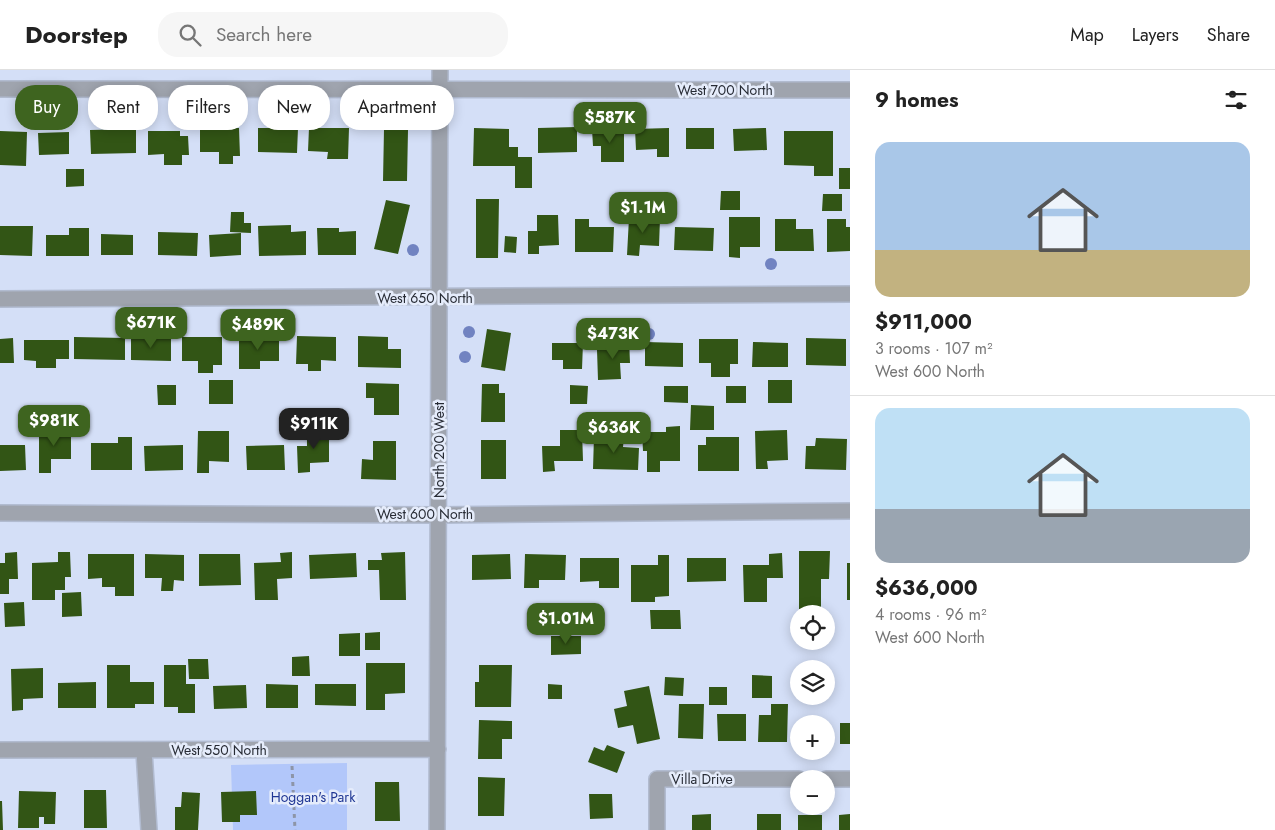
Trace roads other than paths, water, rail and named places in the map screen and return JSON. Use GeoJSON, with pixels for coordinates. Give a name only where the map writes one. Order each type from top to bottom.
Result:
{"type":"FeatureCollection","features":[{"type":"Feature","properties":{"kind":"street","name":"North 200 West"},"geometry":{"type":"LineString","coordinates":[[440,70],[440,85]]}},
{"type":"Feature","properties":{"kind":"street","name":"West 700 North"},"geometry":{"type":"LineString","coordinates":[[0,89],[340,90]]}},
{"type":"Feature","properties":{"kind":"street","name":"West 700 North"},"geometry":{"type":"LineString","coordinates":[[454,90],[850,90]]}},
{"type":"Feature","properties":{"kind":"street","name":"North 200 West"},"geometry":{"type":"LineString","coordinates":[[437,830],[440,130]]}},
{"type":"Feature","properties":{"kind":"street","name":"West 650 North"},"geometry":{"type":"LineString","coordinates":[[0,298],[439,298],[850,294]]}},
{"type":"Feature","properties":{"kind":"street","name":"West 600 North"},"geometry":{"type":"LineString","coordinates":[[0,513],[438,515],[850,511]]}},
{"type":"Feature","properties":{"kind":"street","name":"West 550 North"},"geometry":{"type":"LineString","coordinates":[[0,750],[438,749]]}},
{"type":"Feature","properties":{"kind":"street"},"geometry":{"type":"LineString","coordinates":[[144,751],[149,830]]}},
{"type":"Feature","properties":{"kind":"street","name":"Villa Drive"},"geometry":{"type":"LineString","coordinates":[[657,830],[657,779],[790,779]]}},
{"type":"Feature","properties":{"kind":"street"},"geometry":{"type":"LineString","coordinates":[[835,779],[850,779]]}},
{"type":"Feature","properties":{"kind":"park label","name":"Hoggan's Park"},"geometry":{"type":"Point","coordinates":[313,797]}}]}
